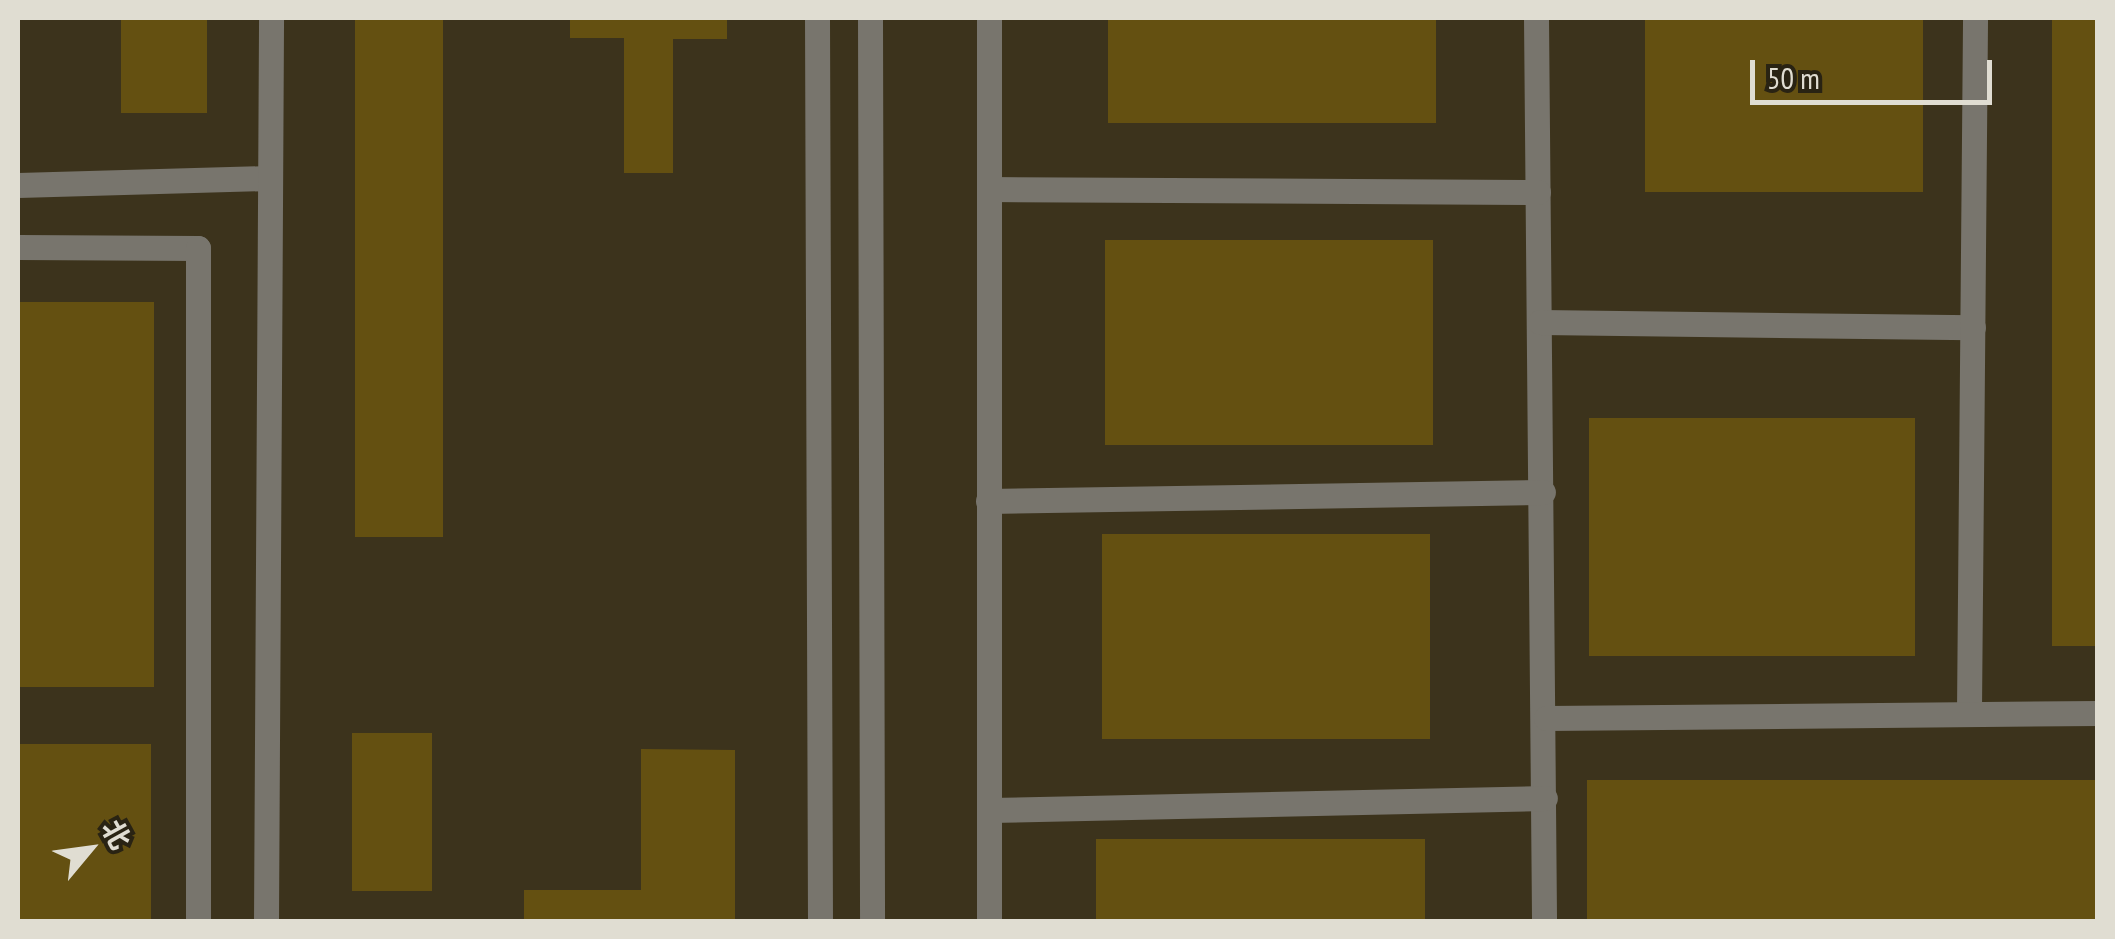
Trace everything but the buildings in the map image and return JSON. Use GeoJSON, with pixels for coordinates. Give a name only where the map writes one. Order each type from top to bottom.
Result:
{"type":"FeatureCollection","features":[{"type":"Feature","properties":{"kind":"street"},"geometry":{"type":"LineString","coordinates":[[266,922],[271,18]]}},
{"type":"Feature","properties":{"kind":"street"},"geometry":{"type":"LineString","coordinates":[[817,18],[820,922]]}},
{"type":"Feature","properties":{"kind":"street"},"geometry":{"type":"LineString","coordinates":[[870,18],[872,922]]}},
{"type":"Feature","properties":{"kind":"street"},"geometry":{"type":"LineString","coordinates":[[989,18],[989,922]]}},
{"type":"Feature","properties":{"kind":"street"},"geometry":{"type":"LineString","coordinates":[[1536,18],[1546,718],[1544,922]]}},
{"type":"Feature","properties":{"kind":"street"},"geometry":{"type":"LineString","coordinates":[[1969,710],[1976,18]]}},
{"type":"Feature","properties":{"kind":"street"},"geometry":{"type":"LineString","coordinates":[[18,185],[269,178]]}},
{"type":"Feature","properties":{"kind":"street"},"geometry":{"type":"LineString","coordinates":[[989,188],[1538,192]]}},
{"type":"Feature","properties":{"kind":"street"},"geometry":{"type":"LineString","coordinates":[[18,247],[198,248],[198,922]]}},
{"type":"Feature","properties":{"kind":"street"},"geometry":{"type":"LineString","coordinates":[[1540,322],[1973,327]]}},
{"type":"Feature","properties":{"kind":"street"},"geometry":{"type":"LineString","coordinates":[[988,501],[1543,492]]}},
{"type":"Feature","properties":{"kind":"street"},"geometry":{"type":"LineString","coordinates":[[1546,718],[1969,710],[2098,713]]}},
{"type":"Feature","properties":{"kind":"street"},"geometry":{"type":"LineString","coordinates":[[989,810],[1545,798]]}},
{"type":"Feature","properties":{"kind":"shaded area"},"geometry":{"type":"Polygon","coordinates":[[[18,18],[2097,18],[2097,921],[18,921],[18,18]]]}}]}
